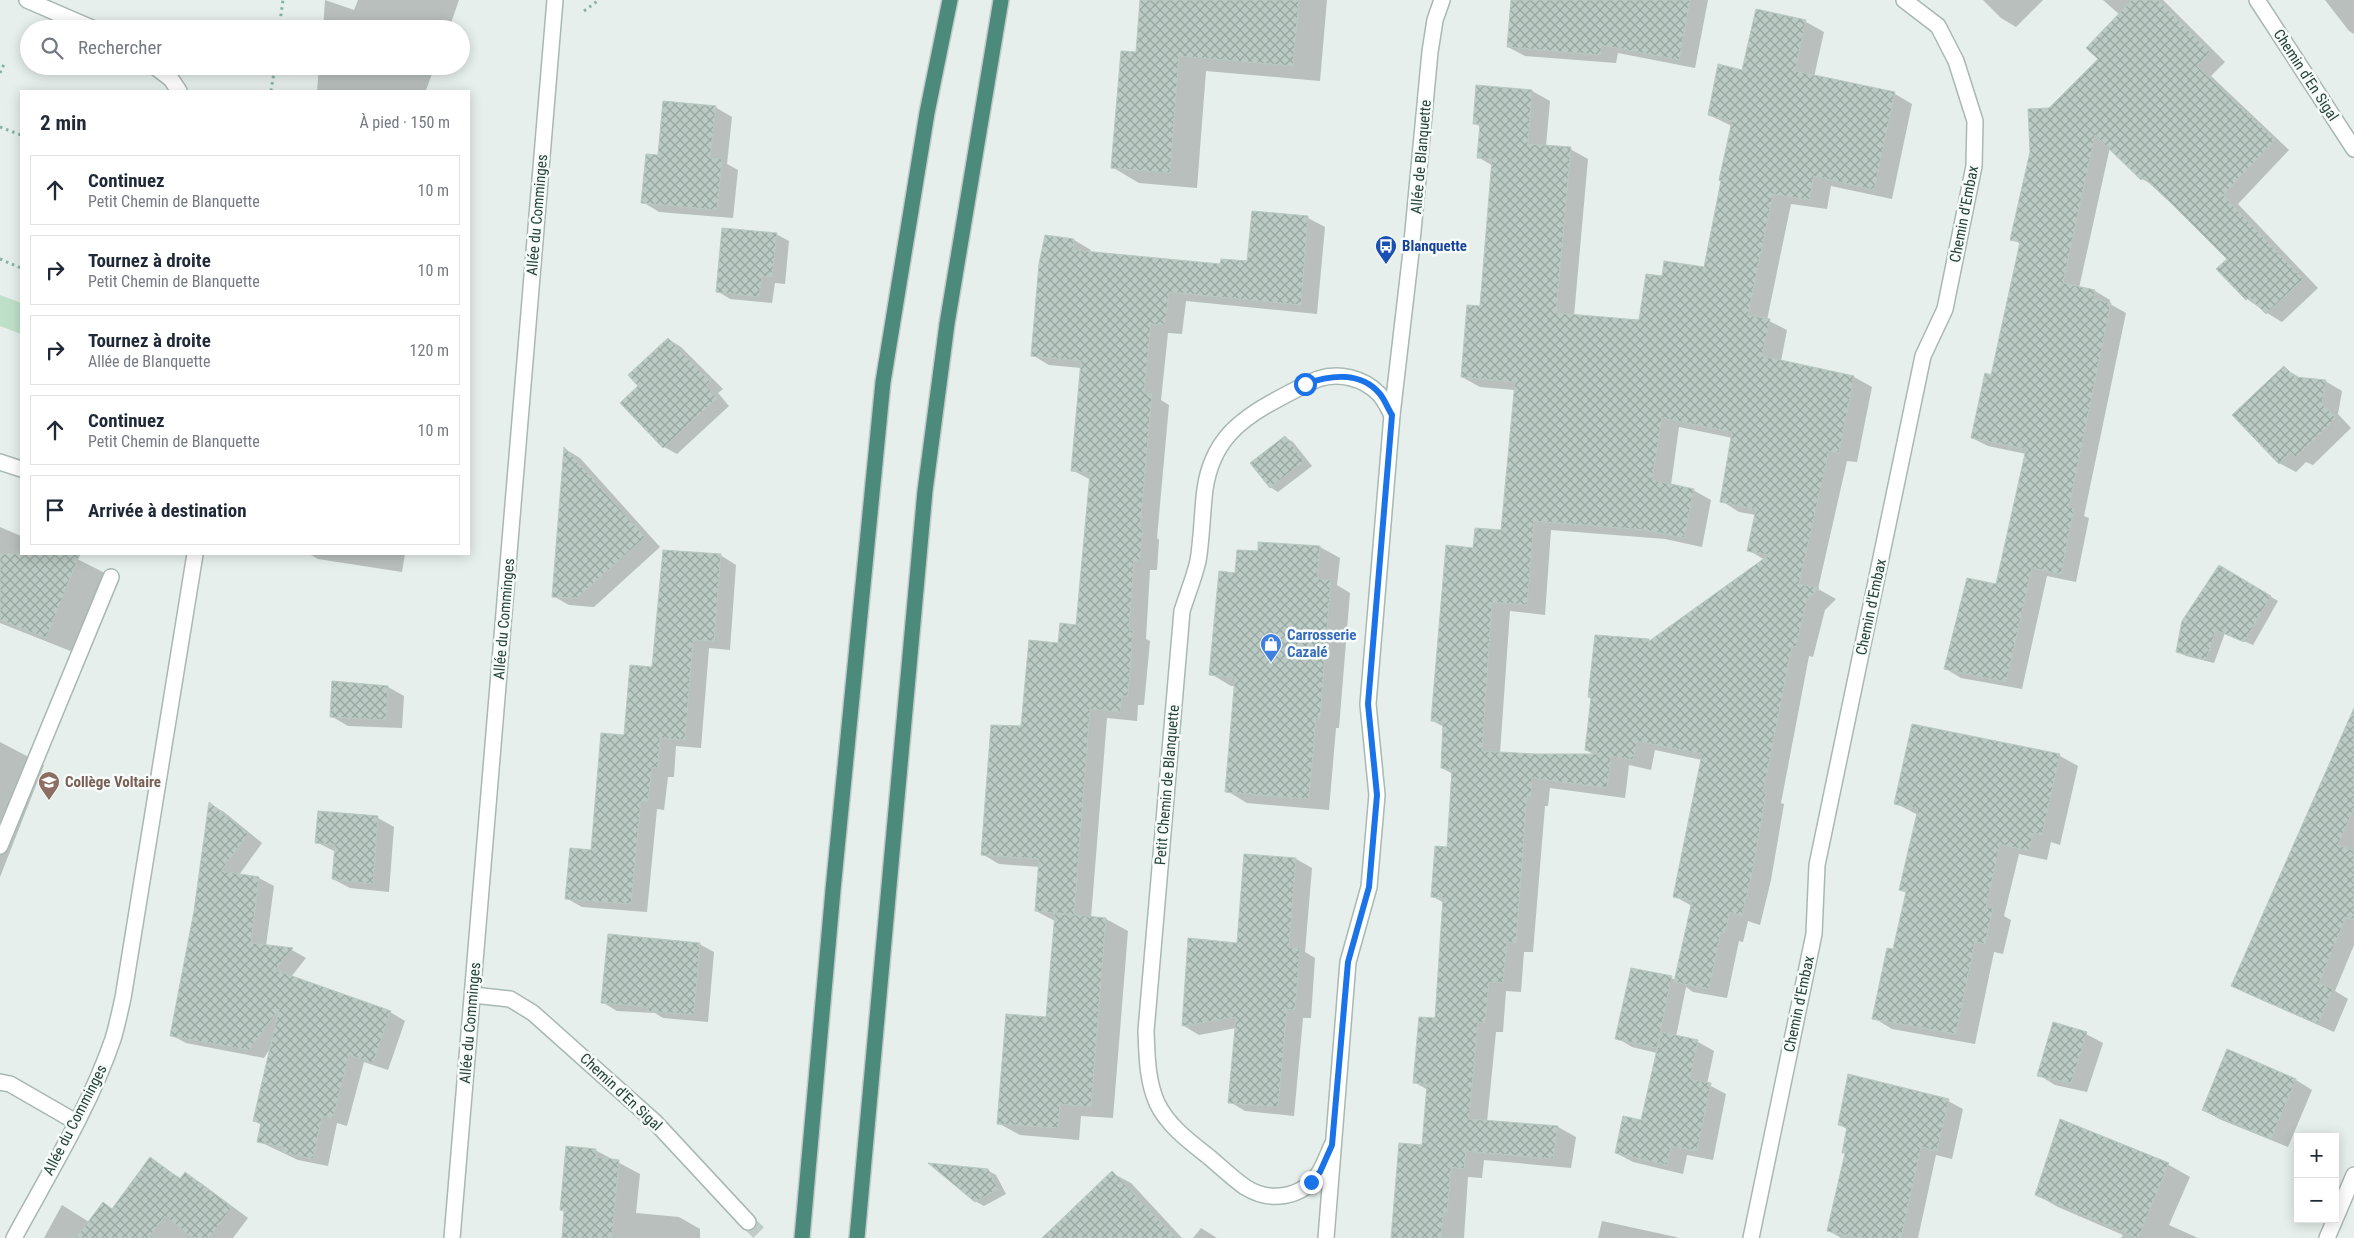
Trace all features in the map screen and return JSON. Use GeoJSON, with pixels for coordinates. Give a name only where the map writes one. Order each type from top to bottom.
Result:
{"type":"FeatureCollection","features":[{"type":"Feature","properties":{"kind":"highway"},"geometry":{"type":"LineString","coordinates":[[802,1238],[833,890],[883,382],[927,114],[950,0]]}},
{"type":"Feature","properties":{"kind":"highway"},"geometry":{"type":"LineString","coordinates":[[857,1238],[925,491],[946,324],[1001,0]]}},
{"type":"Feature","properties":{"kind":"street"},"geometry":{"type":"LineString","coordinates":[[27,0],[73,20]]}},
{"type":"Feature","properties":{"kind":"street","name":"Allée du Comminges"},"geometry":{"type":"LineString","coordinates":[[452,1238],[555,0]]}},
{"type":"Feature","properties":{"kind":"street","name":"Allée de Blanquette"},"geometry":{"type":"LineString","coordinates":[[1326,1238],[1348,962],[1369,887],[1377,795],[1368,704],[1392,415],[1412,252],[1430,52],[1435,20],[1442,0]]}},
{"type":"Feature","properties":{"kind":"street","name":"Chemin d'Embax"},"geometry":{"type":"LineString","coordinates":[[1751,1238],[1814,934],[1817,865],[1923,356],[1945,309],[1974,166],[1975,120],[1956,61],[1938,26],[1904,0]]}},
{"type":"Feature","properties":{"kind":"street","name":"Chemin d'En Sigal"},"geometry":{"type":"LineString","coordinates":[[2257,0],[2354,149]]}},
{"type":"Feature","properties":{"kind":"street"},"geometry":{"type":"LineString","coordinates":[[166,75],[178,90]]}},
{"type":"Feature","properties":{"kind":"street","name":"Petit Chemin de Blanquette"},"geometry":{"type":"LineString","coordinates":[[1332,1145],[1320,1172],[1300,1190],[1277,1197],[1265,1196],[1245,1186],[1179,1133],[1157,1104],[1150,1084],[1147,1022],[1182,611],[1198,561],[1205,487],[1213,461],[1225,439],[1236,425],[1251,414],[1305,384],[1324,377],[1348,377],[1367,384],[1380,394],[1392,415]]}},
{"type":"Feature","properties":{"kind":"street"},"geometry":{"type":"LineString","coordinates":[[0,462],[20,469]]}},
{"type":"Feature","properties":{"kind":"street","name":"Allée du Comminges"},"geometry":{"type":"LineString","coordinates":[[14,1238],[76,1122],[100,1073],[114,1037],[123,998],[195,555]]}},
{"type":"Feature","properties":{"kind":"street"},"geometry":{"type":"LineString","coordinates":[[0,846],[111,578]]}},
{"type":"Feature","properties":{"kind":"street","name":"Chemin d'En Sigal"},"geometry":{"type":"LineString","coordinates":[[473,995],[510,999],[533,1013],[655,1122],[748,1222]]}},
{"type":"Feature","properties":{"kind":"street"},"geometry":{"type":"LineString","coordinates":[[3,1080],[76,1122]]}},
{"type":"Feature","properties":{"kind":"street"},"geometry":{"type":"LineString","coordinates":[[2328,1238],[2354,1176]]}},
{"type":"Feature","properties":{"kind":"path"},"geometry":{"type":"LineString","coordinates":[[280,20],[283,0]]}},
{"type":"Feature","properties":{"kind":"path"},"geometry":{"type":"LineString","coordinates":[[0,73],[4,64]]}},
{"type":"Feature","properties":{"kind":"path"},"geometry":{"type":"LineString","coordinates":[[272,90],[274,75]]}},
{"type":"Feature","properties":{"kind":"path"},"geometry":{"type":"LineString","coordinates":[[0,127],[20,135]]}},
{"type":"Feature","properties":{"kind":"path"},"geometry":{"type":"LineString","coordinates":[[0,259],[20,268]]}},
{"type":"Feature","properties":{"kind":"green space"},"geometry":{"type":"Polygon","coordinates":[[[0,295],[20,303],[20,334],[0,326],[0,295]]]}},
{"type":"Feature","properties":{"kind":"building"},"geometry":{"type":"Polygon","coordinates":[[[1140,0],[1299,0],[1293,66],[1179,56],[1170,173],[1111,168],[1121,51],[1136,52],[1140,0]]]}},
{"type":"Feature","properties":{"kind":"building"},"geometry":{"type":"Polygon","coordinates":[[[1511,0],[1690,0],[1679,60],[1602,45],[1600,55],[1507,47],[1511,0]]]}},
{"type":"Feature","properties":{"kind":"building"},"geometry":{"type":"Polygon","coordinates":[[[2132,0],[2158,0],[2210,52],[2197,66],[2275,140],[2223,195],[2303,279],[2266,314],[2249,297],[2246,300],[2216,269],[2227,259],[2170,202],[2143,177],[2141,180],[2095,135],[2063,283],[2095,290],[2094,299],[2111,303],[2069,507],[2074,508],[2061,574],[2032,568],[2006,682],[1944,669],[1967,578],[1996,584],[2026,449],[1971,438],[1985,373],[1991,375],[2020,242],[2010,240],[2030,152],[2028,109],[2049,108],[2098,59],[2086,48],[2132,0]]]}},
{"type":"Feature","properties":{"kind":"building"},"geometry":{"type":"Polygon","coordinates":[[[1756,9],[1806,20],[1795,71],[1895,92],[1874,190],[1814,176],[1809,200],[1773,194],[1748,315],[1770,319],[1762,356],[1854,376],[1839,453],[1829,451],[1799,584],[1819,588],[1807,600],[1796,647],[1792,646],[1763,793],[1766,793],[1753,869],[1742,916],[1730,912],[1725,933],[1721,932],[1709,989],[1674,982],[1692,901],[1673,897],[1702,754],[1637,741],[1633,760],[1611,756],[1607,788],[1532,778],[1531,797],[1527,796],[1516,943],[1507,942],[1503,983],[1489,982],[1485,1023],[1478,1022],[1469,1119],[1558,1126],[1553,1159],[1466,1151],[1464,1169],[1451,1167],[1447,1214],[1443,1214],[1441,1238],[1391,1238],[1399,1143],[1422,1145],[1427,1084],[1413,1083],[1419,1017],[1435,1018],[1443,898],[1431,897],[1435,846],[1447,847],[1452,770],[1441,768],[1443,722],[1431,721],[1446,545],[1473,548],[1475,528],[1501,530],[1515,382],[1461,377],[1467,305],[1480,306],[1492,159],[1477,158],[1480,124],[1473,124],[1476,85],[1532,90],[1528,144],[1571,147],[1556,313],[1639,320],[1646,274],[1662,276],[1664,261],[1704,267],[1721,181],[1719,180],[1732,121],[1708,115],[1718,64],[1742,70],[1756,9]],[[1662,418],[1652,480],[1694,489],[1684,538],[1646,530],[1534,521],[1527,605],[1492,602],[1482,751],[1535,754],[1601,754],[1585,750],[1591,698],[1588,697],[1595,635],[1649,639],[1648,642],[1769,555],[1747,551],[1756,509],[1720,502],[1732,432],[1662,418]]]}},
{"type":"Feature","properties":{"kind":"building"},"geometry":{"type":"Polygon","coordinates":[[[663,101],[716,106],[710,158],[722,159],[717,210],[641,203],[646,154],[658,155],[663,101]]]}},
{"type":"Feature","properties":{"kind":"building"},"geometry":{"type":"Polygon","coordinates":[[[1252,211],[1308,216],[1301,305],[1169,292],[1165,325],[1151,324],[1144,393],[1152,394],[1140,529],[1143,529],[1140,561],[1134,561],[1129,630],[1133,630],[1128,696],[1122,696],[1120,712],[1090,709],[1074,915],[1035,911],[1039,859],[981,855],[991,725],[1021,726],[1029,640],[1058,643],[1060,623],[1076,625],[1090,473],[1071,471],[1081,361],[1031,356],[1039,264],[1045,235],[1074,239],[1073,250],[1220,264],[1221,259],[1247,261],[1252,211]]]}},
{"type":"Feature","properties":{"kind":"building"},"geometry":{"type":"Polygon","coordinates":[[[722,228],[777,233],[772,277],[762,276],[759,297],[716,292],[722,228]]]}},
{"type":"Feature","properties":{"kind":"building"},"geometry":{"type":"Polygon","coordinates":[[[668,338],[710,381],[706,385],[717,398],[663,448],[620,403],[638,386],[628,375],[668,338]]]}},
{"type":"Feature","properties":{"kind":"building"},"geometry":{"type":"Polygon","coordinates":[[[2284,366],[2295,377],[2326,380],[2322,404],[2336,418],[2296,457],[2291,452],[2279,464],[2232,415],[2284,366]]]}},
{"type":"Feature","properties":{"kind":"building"},"geometry":{"type":"Polygon","coordinates":[[[1285,436],[1304,461],[1270,488],[1250,463],[1285,436]]]}},
{"type":"Feature","properties":{"kind":"building"},"geometry":{"type":"Polygon","coordinates":[[[564,447],[645,537],[577,598],[552,597],[564,447]]]}},
{"type":"Feature","properties":{"kind":"building"},"geometry":{"type":"Polygon","coordinates":[[[1258,542],[1320,546],[1317,579],[1331,580],[1320,718],[1316,718],[1309,799],[1225,792],[1235,677],[1209,675],[1219,571],[1235,573],[1237,550],[1258,551],[1258,542]]]}},
{"type":"Feature","properties":{"kind":"building"},"geometry":{"type":"Polygon","coordinates":[[[663,550],[721,554],[714,641],[693,640],[685,740],[660,738],[658,768],[652,768],[648,801],[641,801],[631,904],[565,899],[570,848],[591,850],[601,733],[624,735],[630,665],[652,667],[663,550]]]}},
{"type":"Feature","properties":{"kind":"building"},"geometry":{"type":"Polygon","coordinates":[[[0,554],[80,555],[46,638],[0,620],[0,554]]]}},
{"type":"Feature","properties":{"kind":"building"},"geometry":{"type":"Polygon","coordinates":[[[2219,565],[2271,596],[2244,642],[2216,630],[2206,660],[2176,652],[2182,621],[2219,565]]]}},
{"type":"Feature","properties":{"kind":"building"},"geometry":{"type":"Polygon","coordinates":[[[332,681],[388,686],[386,720],[330,717],[332,681]]]}},
{"type":"Feature","properties":{"kind":"building"},"geometry":{"type":"Polygon","coordinates":[[[2354,708],[2354,808],[2338,845],[2354,851],[2354,920],[2346,917],[2319,983],[2333,989],[2318,1024],[2231,986],[2354,708]]]}},
{"type":"Feature","properties":{"kind":"building"},"geometry":{"type":"Polygon","coordinates":[[[1912,724],[2060,754],[2042,835],[2033,833],[2029,851],[2000,844],[1986,907],[1993,908],[1985,944],[1975,942],[1956,1034],[1872,1019],[1887,948],[1893,949],[1906,892],[1899,890],[1918,809],[1894,804],[1912,724]]]}},
{"type":"Feature","properties":{"kind":"building"},"geometry":{"type":"Polygon","coordinates":[[[209,802],[248,834],[221,871],[259,877],[251,943],[293,948],[275,970],[391,1011],[373,1063],[349,1055],[333,1118],[322,1116],[313,1159],[282,1152],[283,1147],[257,1142],[261,1123],[253,1121],[279,1009],[249,1050],[170,1036],[194,911],[209,802]]]}},
{"type":"Feature","properties":{"kind":"building"},"geometry":{"type":"Polygon","coordinates":[[[318,811],[378,816],[373,884],[332,879],[335,845],[315,843],[318,811]]]}},
{"type":"Feature","properties":{"kind":"building"},"geometry":{"type":"Polygon","coordinates":[[[1244,854],[1296,858],[1289,947],[1300,948],[1295,1010],[1287,1009],[1278,1107],[1228,1103],[1236,1017],[1182,1026],[1188,938],[1237,943],[1244,854]]]}},
{"type":"Feature","properties":{"kind":"building"},"geometry":{"type":"Polygon","coordinates":[[[1055,913],[1106,918],[1091,1107],[1060,1104],[1058,1128],[997,1124],[1006,1014],[1046,1017],[1055,913]]]}},
{"type":"Feature","properties":{"kind":"building"},"geometry":{"type":"Polygon","coordinates":[[[608,934],[700,943],[694,1015],[648,1011],[648,1007],[601,1003],[608,934]]]}},
{"type":"Feature","properties":{"kind":"building"},"geometry":{"type":"Polygon","coordinates":[[[1631,968],[1672,976],[1657,1048],[1615,1039],[1631,968]]]}},
{"type":"Feature","properties":{"kind":"building"},"geometry":{"type":"Polygon","coordinates":[[[2053,1022],[2087,1032],[2071,1083],[2037,1076],[2053,1022]]]}},
{"type":"Feature","properties":{"kind":"building"},"geometry":{"type":"Polygon","coordinates":[[[1661,1032],[1698,1040],[1690,1079],[1711,1083],[1697,1151],[1671,1146],[1667,1165],[1615,1153],[1623,1116],[1641,1120],[1661,1032]]]}},
{"type":"Feature","properties":{"kind":"building"},"geometry":{"type":"Polygon","coordinates":[[[2227,1049],[2296,1079],[2271,1139],[2202,1110],[2227,1049]]]}},
{"type":"Feature","properties":{"kind":"building"},"geometry":{"type":"Polygon","coordinates":[[[1848,1074],[1949,1099],[1937,1151],[1921,1147],[1901,1238],[1859,1238],[1827,1231],[1845,1153],[1842,1153],[1847,1127],[1838,1125],[1848,1074]]]}},
{"type":"Feature","properties":{"kind":"building"},"geometry":{"type":"Polygon","coordinates":[[[2060,1119],[2169,1163],[2138,1238],[2035,1195],[2060,1119]]]}},
{"type":"Feature","properties":{"kind":"building"},"geometry":{"type":"Polygon","coordinates":[[[566,1146],[596,1149],[596,1157],[619,1160],[612,1238],[562,1238],[564,1211],[560,1210],[566,1146]]]}},
{"type":"Feature","properties":{"kind":"building"},"geometry":{"type":"Polygon","coordinates":[[[150,1157],[180,1179],[185,1172],[232,1207],[209,1238],[193,1238],[165,1216],[149,1237],[151,1238],[76,1238],[103,1202],[112,1209],[150,1157]]]}},
{"type":"Feature","properties":{"kind":"building"},"geometry":{"type":"Polygon","coordinates":[[[928,1163],[988,1169],[998,1189],[975,1202],[928,1163]]]}},
{"type":"Feature","properties":{"kind":"building"},"geometry":{"type":"Polygon","coordinates":[[[1112,1171],[1176,1238],[1042,1238],[1092,1190],[1112,1171]]]}},
{"type":"Feature","properties":{"kind":"tunnel"},"geometry":{"type":"LineString","coordinates":[[748,1222],[764,1238]]}},
{"type":"Feature","properties":{"kind":"place","name":"Blanquette"},"geometry":{"type":"Point","coordinates":[1386,265]}},
{"type":"Feature","properties":{"kind":"place","name":"Carrosserie Cazalé"},"geometry":{"type":"Point","coordinates":[1271,663]}},
{"type":"Feature","properties":{"kind":"place","name":"Collège Voltaire"},"geometry":{"type":"Point","coordinates":[49,801]}},
{"type":"Feature","properties":{"kind":"route"},"geometry":{"type":"LineString","coordinates":[[1305,384],[1324,377],[1348,377],[1367,384],[1380,394],[1392,415],[1368,704],[1377,795],[1369,887],[1348,962],[1332,1145],[1320,1172],[1311,1182]]}}]}
